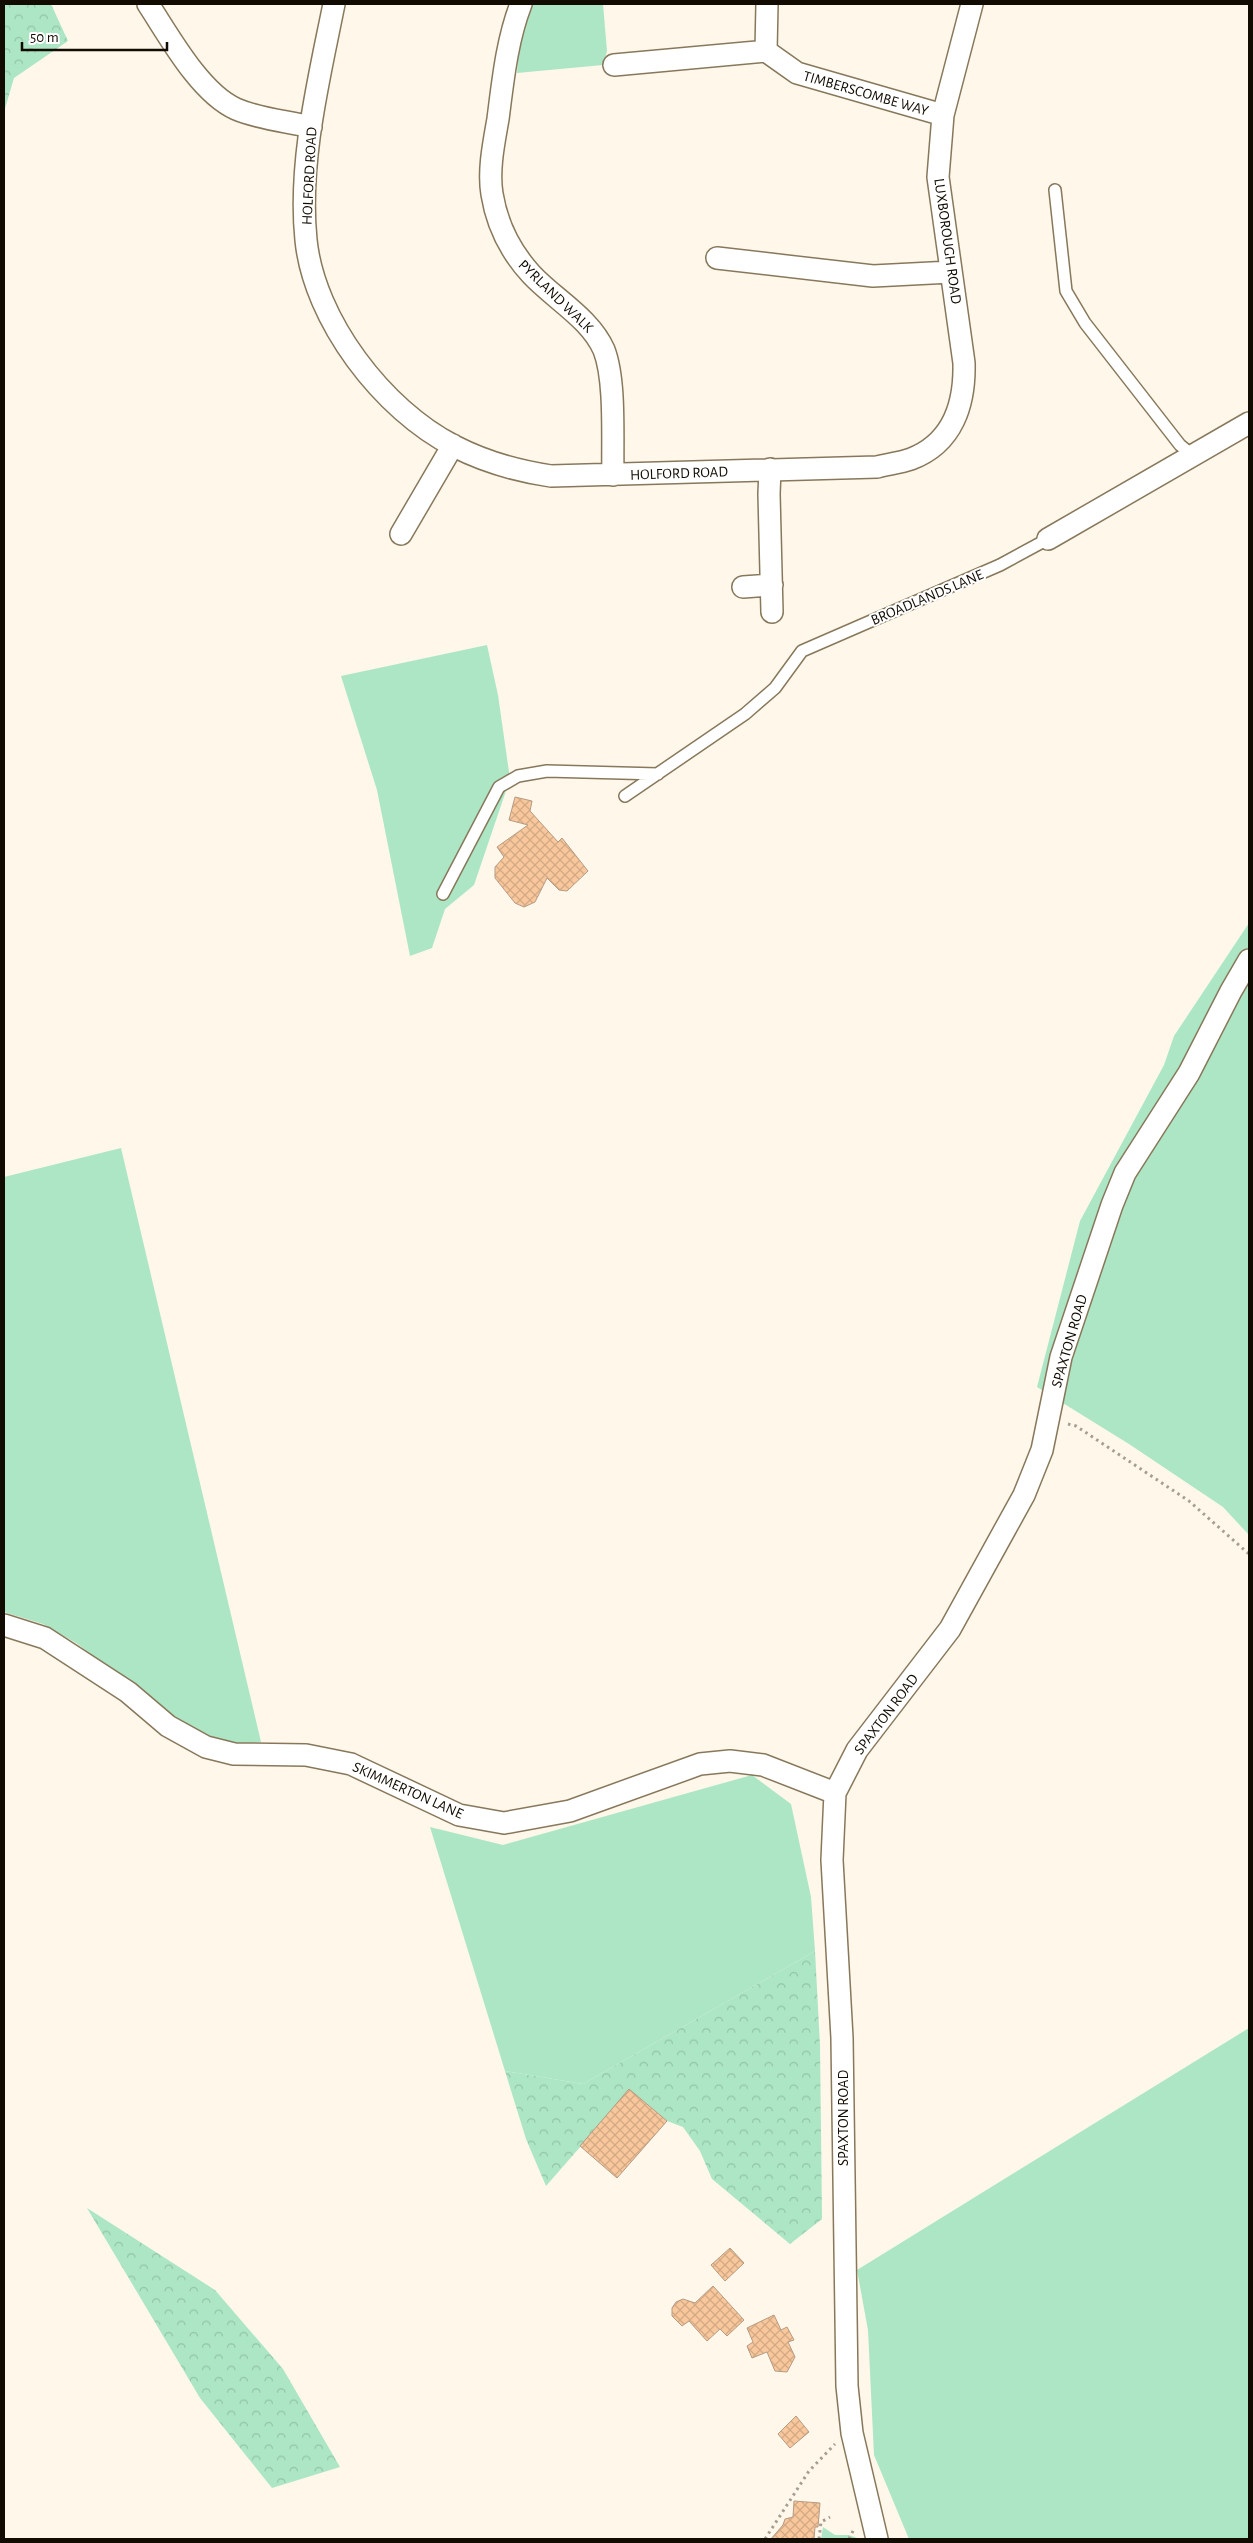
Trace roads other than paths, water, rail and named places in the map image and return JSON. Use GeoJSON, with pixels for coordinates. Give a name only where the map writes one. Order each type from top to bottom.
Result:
{"type":"FeatureCollection","features":[{"type":"Feature","properties":{"kind":"street"},"geometry":{"type":"LineString","coordinates":[[148,4],[183,56],[211,91],[234,108],[311,128]]}},
{"type":"Feature","properties":{"kind":"street","name":"HOLFORD ROAD"},"geometry":{"type":"LineString","coordinates":[[334,4],[311,128],[305,195],[306,241],[315,278],[328,312],[349,349],[382,390],[423,426],[453,445],[491,462],[520,471],[551,476],[877,467],[910,459]]}},
{"type":"Feature","properties":{"kind":"street","name":"PYRLAND WALK"},"geometry":{"type":"LineString","coordinates":[[521,4],[513,25],[503,82],[493,151],[491,192],[500,225],[512,253],[532,275],[586,324],[596,336],[604,352],[610,383],[613,475]]}},
{"type":"Feature","properties":{"kind":"street"},"geometry":{"type":"LineString","coordinates":[[614,65],[643,73],[766,51],[767,4]]}},
{"type":"Feature","properties":{"kind":"street","name":"LUXBOROUGH ROAD"},"geometry":{"type":"LineString","coordinates":[[910,459],[941,440],[953,424],[965,388],[964,363],[938,177],[943,115],[972,4]]}},
{"type":"Feature","properties":{"kind":"street","name":"TIMBERSCOMBE WAY"},"geometry":{"type":"LineString","coordinates":[[766,51],[797,73],[943,115]]}},
{"type":"Feature","properties":{"kind":"street"},"geometry":{"type":"LineString","coordinates":[[717,258],[755,273],[874,276],[951,272]]}},
{"type":"Feature","properties":{"kind":"street","name":"BROADLANDS LANE"},"geometry":{"type":"LineString","coordinates":[[1048,539],[1249,423]]}},
{"type":"Feature","properties":{"kind":"street"},"geometry":{"type":"LineString","coordinates":[[400,534],[453,445]]}},
{"type":"Feature","properties":{"kind":"street"},"geometry":{"type":"LineString","coordinates":[[770,469],[768,494],[772,612]]}},
{"type":"Feature","properties":{"kind":"street"},"geometry":{"type":"LineString","coordinates":[[743,587],[772,585]]}},
{"type":"Feature","properties":{"kind":"street","name":"SPAXTON ROAD"},"geometry":{"type":"LineString","coordinates":[[877,2539],[852,2433],[847,2386],[844,2304],[842,2038],[832,1860],[835,1794],[857,1750],[950,1628],[990,1560],[1024,1495],[1042,1450],[1061,1357],[1112,1205],[1125,1173],[1189,1073],[1249,960]]}},
{"type":"Feature","properties":{"kind":"street","name":"SKIMMERTON LANE"},"geometry":{"type":"LineString","coordinates":[[4,1624],[45,1638],[128,1692],[168,1726],[206,1747],[234,1754],[306,1755],[351,1764],[459,1815],[504,1823],[570,1810],[700,1764],[730,1760],[763,1765],[835,1794]]}},
{"type":"Feature","properties":{"kind":"lane"},"geometry":{"type":"LineString","coordinates":[[1055,190],[1066,291],[1085,323],[1180,446],[1192,455]]}},
{"type":"Feature","properties":{"kind":"lane","name":"BROADLANDS LANE"},"geometry":{"type":"LineString","coordinates":[[625,796],[745,714],[775,688],[802,651],[1000,565],[1048,539]]}},
{"type":"Feature","properties":{"kind":"lane"},"geometry":{"type":"LineString","coordinates":[[443,894],[499,787],[518,776],[547,771],[658,774]]}}]}
